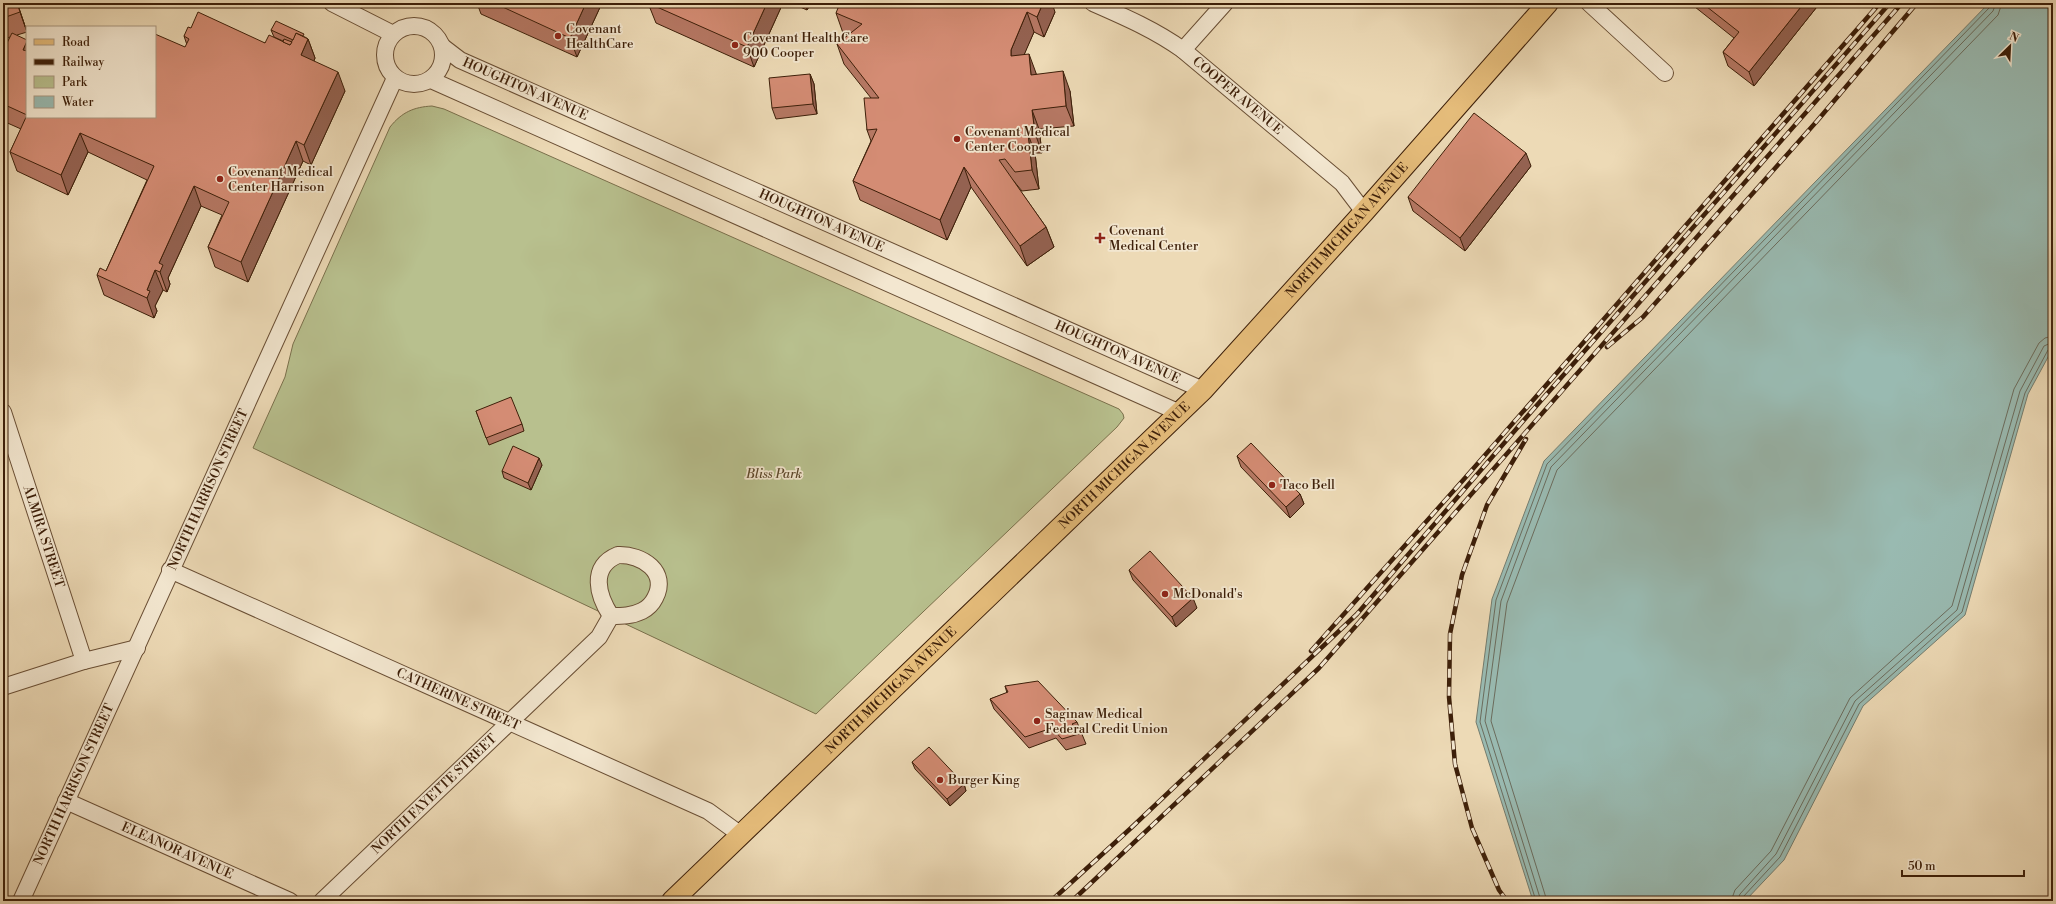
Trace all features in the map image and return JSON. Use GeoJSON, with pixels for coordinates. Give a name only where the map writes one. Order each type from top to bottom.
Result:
{"type":"FeatureCollection","features":[{"type":"Feature","properties":{"kind":"main road","name":"NORTH MICHIGAN AVENUE"},"geometry":{"type":"LineString","coordinates":[[672,901],[1203,390],[1364,212],[1548,3]]}},
{"type":"Feature","properties":{"kind":"street"},"geometry":{"type":"LineString","coordinates":[[332,3],[393,34]]}},
{"type":"Feature","properties":{"kind":"street","name":"COOPER AVENUE"},"geometry":{"type":"LineString","coordinates":[[1093,3],[1132,20],[1165,38],[1183,50],[1342,183],[1364,212]]}},
{"type":"Feature","properties":{"kind":"street"},"geometry":{"type":"LineString","coordinates":[[1183,50],[1225,3]]}},
{"type":"Feature","properties":{"kind":"street"},"geometry":{"type":"LineString","coordinates":[[1589,3],[1665,74]]}},
{"type":"Feature","properties":{"kind":"street"},"geometry":{"type":"LineString","coordinates":[[431,80],[439,71],[444,59],[443,47],[436,36],[426,28],[416,26],[398,29],[393,34],[386,46],[385,62],[395,78],[408,84],[431,80],[1180,413]]}},
{"type":"Feature","properties":{"kind":"street","name":"HOUGHTON AVENUE"},"geometry":{"type":"LineString","coordinates":[[443,47],[460,60],[1203,390]]}},
{"type":"Feature","properties":{"kind":"street","name":"NORTH HARRISON STREET"},"geometry":{"type":"LineString","coordinates":[[22,901],[66,801],[137,648],[170,570],[232,438],[395,78]]}},
{"type":"Feature","properties":{"kind":"street","name":"ALMIRA STREET"},"geometry":{"type":"LineString","coordinates":[[3,412],[8,448],[84,661]]}},
{"type":"Feature","properties":{"kind":"street","name":"CATHERINE STREET"},"geometry":{"type":"LineString","coordinates":[[170,570],[708,811],[741,836]]}},
{"type":"Feature","properties":{"kind":"street","name":"NORTH FAYETTE STREET"},"geometry":{"type":"LineString","coordinates":[[322,901],[509,721],[599,637],[612,616]]}},
{"type":"Feature","properties":{"kind":"street"},"geometry":{"type":"LineString","coordinates":[[3,688],[84,661],[137,648]]}},
{"type":"Feature","properties":{"kind":"street","name":"ELEANOR AVENUE"},"geometry":{"type":"LineString","coordinates":[[66,801],[290,901]]}},
{"type":"Feature","properties":{"kind":"green space","name":"Bliss Park"},"geometry":{"type":"Polygon","coordinates":[[[432,106],[444,109],[1119,409],[1124,418],[1117,427],[816,714],[253,448],[285,377],[293,344],[390,127],[409,111],[432,106]]]}},
{"type":"Feature","properties":{"kind":"water"},"geometry":{"type":"Polygon","coordinates":[[[1989,3],[2053,3],[2053,348],[2028,394],[1965,615],[1863,706],[1784,860],[1745,901],[1533,901],[1476,722],[1492,599],[1544,461],[1989,3]]]}},
{"type":"Feature","properties":{"kind":"building"},"geometry":{"type":"Polygon","coordinates":[[[3,3],[17,3],[20,12],[3,18],[3,3]]]}},
{"type":"Feature","properties":{"kind":"building"},"geometry":{"type":"Polygon","coordinates":[[[494,3],[586,3],[570,38],[494,3]]]}},
{"type":"Feature","properties":{"kind":"building"},"geometry":{"type":"Polygon","coordinates":[[[648,3],[767,3],[747,47],[648,3]]]}},
{"type":"Feature","properties":{"kind":"building","name":"Covenant Medical Center Cooper"},"geometry":{"type":"Polygon","coordinates":[[[840,3],[1043,3],[1037,17],[1027,12],[1011,50],[1011,56],[1029,54],[1031,75],[1063,71],[1066,106],[1032,110],[1035,133],[1028,134],[1032,170],[1015,172],[1005,159],[999,160],[1046,227],[1020,246],[964,167],[940,220],[853,181],[877,129],[867,130],[864,98],[879,98],[837,44],[862,24],[836,13],[840,3]]]}},
{"type":"Feature","properties":{"kind":"building"},"geometry":{"type":"Polygon","coordinates":[[[1702,3],[1804,3],[1749,72],[1723,52],[1739,32],[1702,3]]]}},
{"type":"Feature","properties":{"kind":"building","name":"Covenant Medical Center Harrison"},"geometry":{"type":"Polygon","coordinates":[[[198,12],[265,43],[269,35],[290,45],[296,33],[308,39],[301,55],[338,72],[304,145],[296,141],[241,262],[208,247],[229,202],[194,186],[159,263],[163,265],[160,272],[155,270],[147,290],[150,291],[147,298],[97,275],[100,268],[106,271],[154,166],[80,133],[61,175],[10,152],[26,117],[156,118],[156,34],[185,47],[189,39],[184,36],[188,27],[191,28],[198,12]]]}},
{"type":"Feature","properties":{"kind":"building"},"geometry":{"type":"Polygon","coordinates":[[[276,21],[304,34],[303,36],[296,33],[293,40],[271,30],[276,21]]]}},
{"type":"Feature","properties":{"kind":"building"},"geometry":{"type":"Polygon","coordinates":[[[12,33],[26,40],[23,50],[26,51],[26,115],[3,104],[3,41],[7,43],[12,33]]]}},
{"type":"Feature","properties":{"kind":"building"},"geometry":{"type":"Polygon","coordinates":[[[284,39],[292,42],[290,45],[283,42],[284,39]]]}},
{"type":"Feature","properties":{"kind":"building"},"geometry":{"type":"Polygon","coordinates":[[[810,74],[813,104],[772,108],[769,78],[810,74]]]}},
{"type":"Feature","properties":{"kind":"building"},"geometry":{"type":"Polygon","coordinates":[[[1474,113],[1526,153],[1460,238],[1408,197],[1474,113]]]}},
{"type":"Feature","properties":{"kind":"building"},"geometry":{"type":"Polygon","coordinates":[[[511,397],[522,424],[486,438],[476,411],[511,397]]]}},
{"type":"Feature","properties":{"kind":"building","name":"Taco Bell"},"geometry":{"type":"Polygon","coordinates":[[[1251,443],[1300,494],[1286,507],[1237,456],[1251,443]]]}},
{"type":"Feature","properties":{"kind":"building"},"geometry":{"type":"Polygon","coordinates":[[[513,446],[539,458],[528,483],[502,471],[513,446]]]}},
{"type":"Feature","properties":{"kind":"building","name":"McDonald's"},"geometry":{"type":"Polygon","coordinates":[[[1150,551],[1193,598],[1172,617],[1129,570],[1150,551]]]}},
{"type":"Feature","properties":{"kind":"building","name":"Saginaw Medical Federal Credit Union"},"geometry":{"type":"Polygon","coordinates":[[[1038,681],[1077,722],[1072,724],[1082,733],[1062,739],[1052,728],[1025,737],[990,699],[1008,692],[1005,686],[1038,681]]]}},
{"type":"Feature","properties":{"kind":"building","name":"Burger King"},"geometry":{"type":"Polygon","coordinates":[[[929,747],[964,784],[947,799],[912,762],[929,747]]]}},
{"type":"Feature","properties":{"kind":"railway"},"geometry":{"type":"LineString","coordinates":[[1311,651],[1465,478],[1880,3]]}},
{"type":"Feature","properties":{"kind":"railway"},"geometry":{"type":"LineString","coordinates":[[1051,901],[1131,828],[1357,614],[1524,420],[1890,3]]}},
{"type":"Feature","properties":{"kind":"railway"},"geometry":{"type":"LineString","coordinates":[[1072,901],[1319,668],[1902,3]]}},
{"type":"Feature","properties":{"kind":"railway"},"geometry":{"type":"LineString","coordinates":[[1607,347],[1643,317],[1817,121],[1917,3]]}},
{"type":"Feature","properties":{"kind":"railway"},"geometry":{"type":"LineString","coordinates":[[1507,901],[1499,890],[1472,828],[1455,764],[1449,697],[1450,634],[1462,575],[1487,505],[1526,439]]}},
{"type":"Feature","properties":{"kind":"place","name":"Covenant HealthCare"},"geometry":{"type":"Point","coordinates":[558,36]}},
{"type":"Feature","properties":{"kind":"place","name":"Covenant HealthCare 900 Cooper"},"geometry":{"type":"Point","coordinates":[735,45]}},
{"type":"Feature","properties":{"kind":"place","name":"Covenant Medical Center Cooper"},"geometry":{"type":"Point","coordinates":[957,139]}},
{"type":"Feature","properties":{"kind":"place","name":"Covenant Medical Center Harrison"},"geometry":{"type":"Point","coordinates":[220,179]}},
{"type":"Feature","properties":{"kind":"place","name":"Covenant Medical Center"},"geometry":{"type":"Point","coordinates":[1100,238]}},
{"type":"Feature","properties":{"kind":"place","name":"Taco Bell"},"geometry":{"type":"Point","coordinates":[1272,485]}},
{"type":"Feature","properties":{"kind":"place","name":"McDonald's"},"geometry":{"type":"Point","coordinates":[1165,594]}},
{"type":"Feature","properties":{"kind":"place","name":"Saginaw Medical Federal Credit Union"},"geometry":{"type":"Point","coordinates":[1037,721]}},
{"type":"Feature","properties":{"kind":"place","name":"Burger King"},"geometry":{"type":"Point","coordinates":[940,780]}}]}
